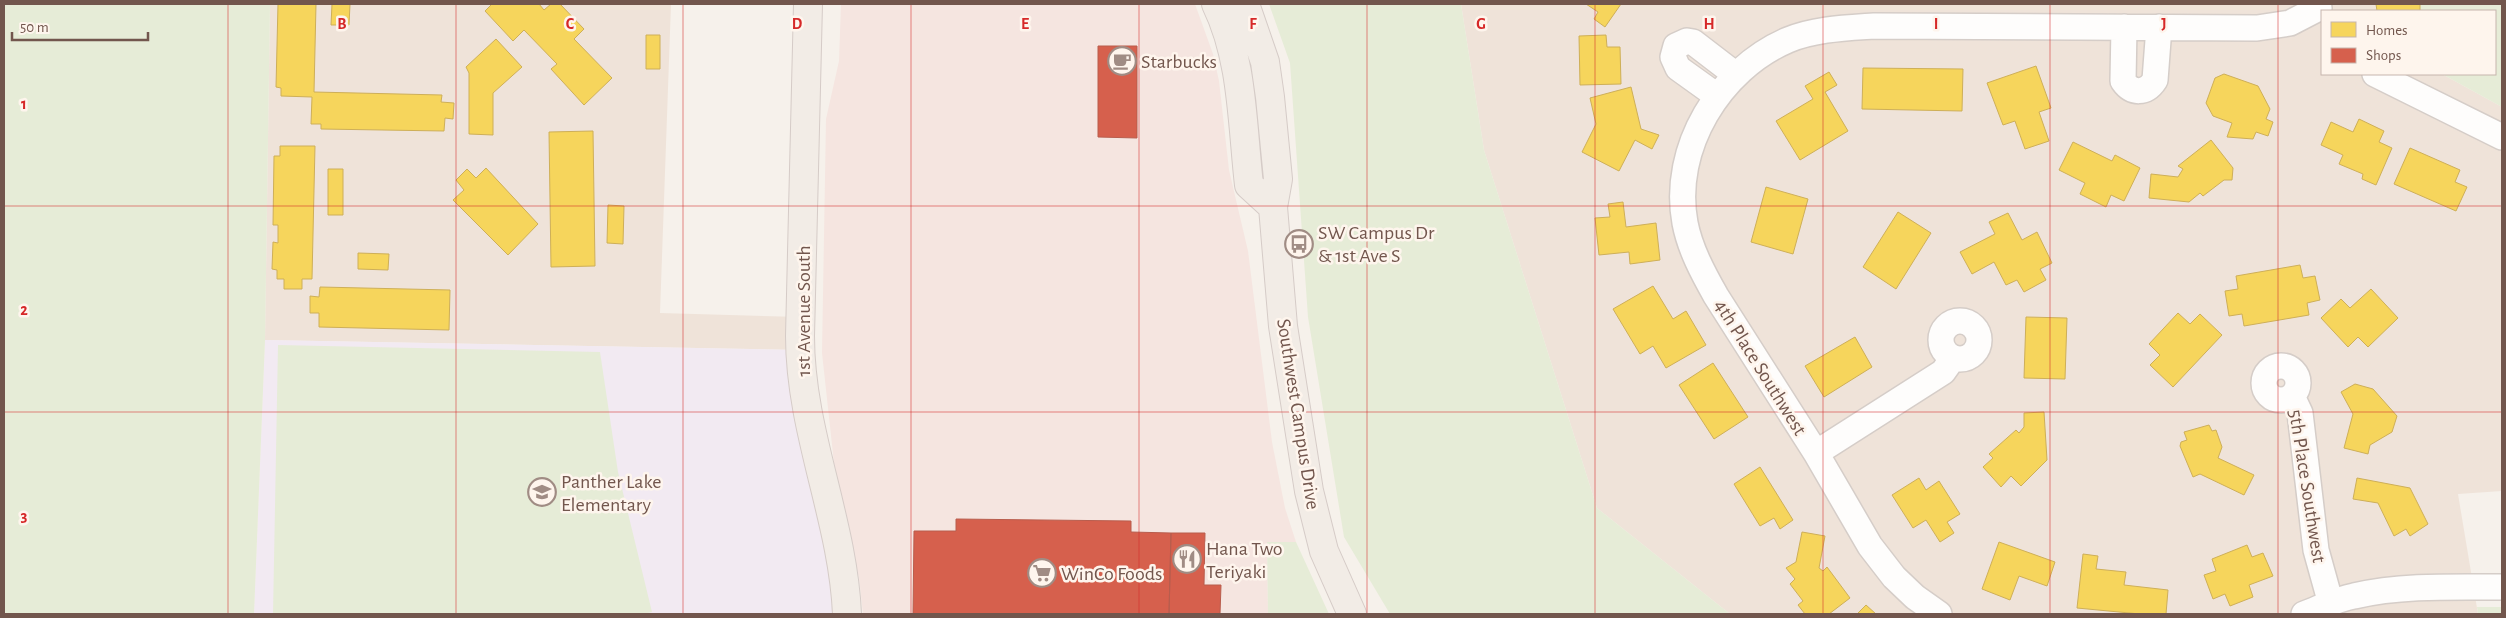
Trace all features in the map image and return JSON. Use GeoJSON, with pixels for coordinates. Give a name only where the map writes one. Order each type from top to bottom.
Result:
{"type":"FeatureCollection","features":[{"type":"Feature","properties":{"kind":"main road","name":"1st Avenue South"},"geometry":{"type":"LineString","coordinates":[[808,4],[801,373],[805,404],[839,548],[846,614]]}},
{"type":"Feature","properties":{"kind":"main road"},"geometry":{"type":"LineString","coordinates":[[1216,4],[1231,42],[1236,69],[1249,185],[1273,207]]}},
{"type":"Feature","properties":{"kind":"main road","name":"Southwest Campus Drive"},"geometry":{"type":"LineString","coordinates":[[1244,4],[1265,62],[1270,97],[1278,179],[1273,207],[1283,326],[1309,491],[1324,551],[1352,614]]}},
{"type":"Feature","properties":{"kind":"street"},"geometry":{"type":"LineString","coordinates":[[2160,27],[2155,80],[2151,86],[2139,91],[2126,86],[2122,81],[2124,27],[2160,27],[2257,28],[2290,23],[2320,9]]}},
{"type":"Feature","properties":{"kind":"street","name":"4th Place Southwest"},"geometry":{"type":"LineString","coordinates":[[1939,614],[1915,597],[1894,577],[1870,546],[1816,453],[1716,296],[1696,258],[1688,234],[1683,203],[1687,163],[1699,127],[1726,87],[1768,51],[1789,40],[1813,32],[1842,28],[1938,26],[2124,27]]}},
{"type":"Feature","properties":{"kind":"street"},"geometry":{"type":"LineString","coordinates":[[2377,75],[2502,137]]}},
{"type":"Feature","properties":{"kind":"street"},"geometry":{"type":"LineString","coordinates":[[1816,453],[1943,372],[1953,358]]}},
{"type":"Feature","properties":{"kind":"street","name":"5th Place Southwest"},"geometry":{"type":"LineString","coordinates":[[2292,396],[2300,413],[2316,550],[2331,604]]}},
{"type":"Feature","properties":{"kind":"street"},"geometry":{"type":"LineString","coordinates":[[2304,614],[2352,596],[2389,590],[2428,587],[2502,587]]}},
{"type":"Feature","properties":{"kind":"shaded area"},"geometry":{"type":"Polygon","coordinates":[[[270,4],[671,4],[660,313],[801,317],[800,350],[265,340],[270,4]]]}},
{"type":"Feature","properties":{"kind":"shaded area"},"geometry":{"type":"Polygon","coordinates":[[[841,4],[1195,4],[1213,54],[1219,81],[1229,170],[1248,251],[1272,442],[1285,508],[1296,542],[1267,542],[1268,614],[863,614],[859,578],[834,463],[822,353],[826,119],[839,61],[841,4]]]}},
{"type":"Feature","properties":{"kind":"shaded area"},"geometry":{"type":"Polygon","coordinates":[[[1461,4],[2394,4],[2395,10],[2321,10],[2321,75],[2444,75],[2502,107],[2502,491],[2458,494],[2478,614],[1730,614],[1597,508],[1484,150],[1461,4]]]}},
{"type":"Feature","properties":{"kind":"shaded area","name":"Panther Lake Elementary"},"geometry":{"type":"Polygon","coordinates":[[[265,340],[800,350],[847,614],[254,614],[265,340]]]}},
{"type":"Feature","properties":{"kind":"green space"},"geometry":{"type":"Polygon","coordinates":[[[4,4],[270,4],[265,340],[254,614],[4,614],[4,4]]]}},
{"type":"Feature","properties":{"kind":"green space"},"geometry":{"type":"Polygon","coordinates":[[[1269,4],[1461,4],[1484,150],[1597,508],[1730,614],[1390,614],[1344,537],[1308,317],[1290,63],[1269,4]]]}},
{"type":"Feature","properties":{"kind":"green space"},"geometry":{"type":"Polygon","coordinates":[[[2394,4],[2502,4],[2502,107],[2444,75],[2496,75],[2496,10],[2395,10],[2394,4]]]}},
{"type":"Feature","properties":{"kind":"green space","name":"Panther Lake Elementary"},"geometry":{"type":"Polygon","coordinates":[[[278,345],[600,352],[618,472],[652,612],[643,614],[273,614],[278,345]]]}},
{"type":"Feature","properties":{"kind":"green space"},"geometry":{"type":"Polygon","coordinates":[[[1267,542],[1296,542],[1329,614],[1268,614],[1267,542]]]}},
{"type":"Feature","properties":{"kind":"green space"},"geometry":{"type":"Polygon","coordinates":[[[2477,607],[2502,607],[2502,614],[2478,614],[2477,607]]]}},
{"type":"Feature","properties":{"kind":"building: Homes"},"geometry":{"type":"Polygon","coordinates":[[[278,4],[316,4],[314,92],[442,95],[441,102],[454,103],[453,119],[445,118],[444,131],[321,129],[321,124],[311,124],[312,97],[281,96],[281,88],[276,87],[278,4]]]}},
{"type":"Feature","properties":{"kind":"building: Homes"},"geometry":{"type":"Polygon","coordinates":[[[332,4],[350,4],[349,25],[331,25],[332,4]]]}},
{"type":"Feature","properties":{"kind":"building: Homes"},"geometry":{"type":"Polygon","coordinates":[[[492,4],[539,4],[544,10],[551,4],[560,4],[584,29],[574,39],[612,78],[584,105],[551,69],[557,64],[524,30],[513,41],[485,11],[492,4]]]}},
{"type":"Feature","properties":{"kind":"building: Homes"},"geometry":{"type":"Polygon","coordinates":[[[1586,4],[1621,4],[1605,27],[1594,19],[1598,12],[1586,4]]]}},
{"type":"Feature","properties":{"kind":"building: Homes"},"geometry":{"type":"Polygon","coordinates":[[[2376,4],[2420,4],[2420,10],[2377,10],[2376,4]]]}},
{"type":"Feature","properties":{"kind":"building: Homes"},"geometry":{"type":"Polygon","coordinates":[[[646,35],[660,35],[660,69],[646,69],[646,35]]]}},
{"type":"Feature","properties":{"kind":"building: Homes"},"geometry":{"type":"Polygon","coordinates":[[[1606,35],[1607,47],[1620,47],[1621,84],[1580,85],[1579,36],[1606,35]]]}},
{"type":"Feature","properties":{"kind":"building: Homes"},"geometry":{"type":"Polygon","coordinates":[[[496,39],[522,67],[493,93],[493,135],[469,134],[469,73],[466,67],[496,39]]]}},
{"type":"Feature","properties":{"kind":"building: Homes"},"geometry":{"type":"Polygon","coordinates":[[[2036,66],[2051,108],[2039,112],[2049,141],[2025,149],[2015,121],[2003,125],[1987,83],[2036,66]]]}},
{"type":"Feature","properties":{"kind":"building: Homes"},"geometry":{"type":"Polygon","coordinates":[[[1863,68],[1963,69],[1962,111],[1862,109],[1863,68]]]}},
{"type":"Feature","properties":{"kind":"building: Homes"},"geometry":{"type":"Polygon","coordinates":[[[1829,72],[1837,85],[1825,92],[1848,131],[1800,160],[1776,121],[1813,99],[1805,86],[1829,72]]]}},
{"type":"Feature","properties":{"kind":"building: Homes"},"geometry":{"type":"Polygon","coordinates":[[[2224,74],[2258,86],[2270,109],[2266,119],[2273,122],[2268,136],[2256,132],[2253,139],[2227,137],[2232,123],[2213,116],[2206,103],[2215,78],[2224,74]]]}},
{"type":"Feature","properties":{"kind":"building: Homes"},"geometry":{"type":"Polygon","coordinates":[[[1631,87],[1641,129],[1659,135],[1652,149],[1635,140],[1619,171],[1582,152],[1596,124],[1590,98],[1631,87]]]}},
{"type":"Feature","properties":{"kind":"building: Homes"},"geometry":{"type":"Polygon","coordinates":[[[2359,119],[2384,131],[2379,142],[2392,148],[2376,185],[2362,179],[2363,174],[2339,164],[2343,155],[2321,145],[2331,122],[2353,132],[2359,119]]]}},
{"type":"Feature","properties":{"kind":"building: Homes"},"geometry":{"type":"Polygon","coordinates":[[[593,131],[595,266],[551,267],[549,132],[593,131]]]}},
{"type":"Feature","properties":{"kind":"building: Homes"},"geometry":{"type":"Polygon","coordinates":[[[2211,140],[2233,168],[2232,180],[2224,180],[2203,196],[2200,193],[2189,202],[2149,198],[2151,174],[2178,177],[2183,169],[2178,166],[2211,140]]]}},
{"type":"Feature","properties":{"kind":"building: Homes"},"geometry":{"type":"Polygon","coordinates":[[[2073,142],[2112,161],[2115,155],[2140,168],[2124,201],[2111,195],[2106,207],[2080,194],[2085,183],[2059,170],[2073,142]]]}},
{"type":"Feature","properties":{"kind":"building: Homes"},"geometry":{"type":"Polygon","coordinates":[[[280,146],[315,146],[312,279],[302,279],[302,289],[284,289],[284,279],[277,279],[277,270],[272,269],[273,242],[278,243],[278,225],[273,225],[274,156],[280,156],[280,146]]]}},
{"type":"Feature","properties":{"kind":"building: Homes"},"geometry":{"type":"Polygon","coordinates":[[[2410,148],[2460,170],[2455,182],[2467,187],[2456,211],[2394,184],[2410,148]]]}},
{"type":"Feature","properties":{"kind":"building: Homes"},"geometry":{"type":"Polygon","coordinates":[[[486,168],[538,224],[508,255],[453,200],[464,190],[456,180],[467,169],[476,178],[486,168]]]}},
{"type":"Feature","properties":{"kind":"building: Homes"},"geometry":{"type":"Polygon","coordinates":[[[328,169],[343,169],[343,215],[328,215],[328,169]]]}},
{"type":"Feature","properties":{"kind":"building: Homes"},"geometry":{"type":"Polygon","coordinates":[[[1766,187],[1808,199],[1793,254],[1751,242],[1766,187]]]}},
{"type":"Feature","properties":{"kind":"building: Homes"},"geometry":{"type":"Polygon","coordinates":[[[1623,202],[1626,227],[1656,223],[1660,260],[1630,264],[1629,252],[1599,255],[1595,218],[1610,217],[1608,204],[1623,202]]]}},
{"type":"Feature","properties":{"kind":"building: Homes"},"geometry":{"type":"Polygon","coordinates":[[[608,205],[624,206],[623,244],[607,243],[608,205]]]}},
{"type":"Feature","properties":{"kind":"building: Homes"},"geometry":{"type":"Polygon","coordinates":[[[1898,212],[1931,233],[1896,289],[1863,267],[1898,212]]]}},
{"type":"Feature","properties":{"kind":"building: Homes"},"geometry":{"type":"Polygon","coordinates":[[[2008,213],[2022,240],[2037,232],[2052,263],[2040,269],[2046,280],[2024,292],[2017,280],[2006,285],[1994,262],[1972,274],[1960,252],[1995,234],[1989,222],[2008,213]]]}},
{"type":"Feature","properties":{"kind":"building: Homes"},"geometry":{"type":"Polygon","coordinates":[[[358,253],[389,254],[388,270],[358,269],[358,253]]]}},
{"type":"Feature","properties":{"kind":"building: Homes"},"geometry":{"type":"Polygon","coordinates":[[[2300,265],[2303,278],[2315,276],[2320,300],[2307,303],[2309,315],[2244,326],[2242,314],[2229,316],[2225,291],[2238,289],[2236,276],[2300,265]]]}},
{"type":"Feature","properties":{"kind":"building: Homes"},"geometry":{"type":"Polygon","coordinates":[[[1653,286],[1673,319],[1686,311],[1706,345],[1666,368],[1653,346],[1640,354],[1613,309],[1653,286]]]}},
{"type":"Feature","properties":{"kind":"building: Homes"},"geometry":{"type":"Polygon","coordinates":[[[320,287],[450,290],[449,330],[319,327],[319,313],[310,313],[310,296],[319,297],[320,287]]]}},
{"type":"Feature","properties":{"kind":"building: Homes"},"geometry":{"type":"Polygon","coordinates":[[[2371,289],[2398,318],[2368,347],[2358,337],[2348,347],[2321,318],[2341,299],[2350,308],[2371,289]]]}},
{"type":"Feature","properties":{"kind":"building: Homes"},"geometry":{"type":"Polygon","coordinates":[[[2178,313],[2190,324],[2200,314],[2222,335],[2173,387],[2150,365],[2160,355],[2149,344],[2178,313]]]}},
{"type":"Feature","properties":{"kind":"building: Homes"},"geometry":{"type":"Polygon","coordinates":[[[2026,317],[2067,318],[2065,379],[2024,378],[2026,317]]]}},
{"type":"Feature","properties":{"kind":"building: Homes"},"geometry":{"type":"Polygon","coordinates":[[[1855,337],[1872,367],[1824,397],[1805,366],[1855,337]]]}},
{"type":"Feature","properties":{"kind":"building: Homes"},"geometry":{"type":"Polygon","coordinates":[[[1713,363],[1748,417],[1714,439],[1679,385],[1713,363]]]}},
{"type":"Feature","properties":{"kind":"building: Homes"},"geometry":{"type":"Polygon","coordinates":[[[2355,384],[2373,389],[2397,416],[2392,432],[2370,445],[2368,454],[2344,448],[2353,414],[2341,392],[2355,384]]]}},
{"type":"Feature","properties":{"kind":"building: Homes"},"geometry":{"type":"Polygon","coordinates":[[[2044,412],[2047,460],[2021,486],[2011,476],[2001,487],[1983,467],[1993,458],[1989,454],[2016,430],[2019,433],[2024,427],[2024,413],[2044,412]]]}},
{"type":"Feature","properties":{"kind":"building: Homes"},"geometry":{"type":"Polygon","coordinates":[[[2209,425],[2212,431],[2216,430],[2222,447],[2218,458],[2254,475],[2244,495],[2200,474],[2193,477],[2180,446],[2181,442],[2187,440],[2184,432],[2209,425]]]}},
{"type":"Feature","properties":{"kind":"building: Homes"},"geometry":{"type":"Polygon","coordinates":[[[1760,467],[1793,520],[1780,529],[1774,518],[1760,526],[1734,484],[1760,467]]]}},
{"type":"Feature","properties":{"kind":"building: Homes"},"geometry":{"type":"Polygon","coordinates":[[[1919,478],[1926,490],[1939,481],[1960,514],[1947,522],[1954,533],[1940,542],[1926,520],[1913,528],[1892,495],[1919,478]]]}},
{"type":"Feature","properties":{"kind":"building: Homes"},"geometry":{"type":"Polygon","coordinates":[[[2357,478],[2410,488],[2428,524],[2410,536],[2406,529],[2394,536],[2378,503],[2353,499],[2357,478]]]}},
{"type":"Feature","properties":{"kind":"building: Homes"},"geometry":{"type":"Polygon","coordinates":[[[1802,532],[1825,536],[1819,568],[1823,571],[1827,567],[1850,598],[1829,614],[1805,614],[1798,605],[1803,601],[1790,584],[1795,579],[1786,568],[1796,562],[1802,532]]]}},
{"type":"Feature","properties":{"kind":"building: Homes"},"geometry":{"type":"Polygon","coordinates":[[[1999,542],[2055,562],[2047,586],[2019,576],[2010,600],[1982,589],[1999,542]]]}},
{"type":"Feature","properties":{"kind":"building: Homes"},"geometry":{"type":"Polygon","coordinates":[[[2247,545],[2252,557],[2263,553],[2273,576],[2249,585],[2253,597],[2230,606],[2225,594],[2213,599],[2204,575],[2216,571],[2212,559],[2247,545]]]}},
{"type":"Feature","properties":{"kind":"building: Homes"},"geometry":{"type":"Polygon","coordinates":[[[2083,554],[2098,556],[2096,569],[2126,572],[2124,585],[2168,590],[2166,614],[2140,614],[2077,608],[2083,554]]]}},
{"type":"Feature","properties":{"kind":"building: Homes"},"geometry":{"type":"Polygon","coordinates":[[[1866,605],[1876,614],[1857,614],[1866,605]]]}},
{"type":"Feature","properties":{"kind":"building: Shops"},"geometry":{"type":"Polygon","coordinates":[[[1098,46],[1137,46],[1137,138],[1098,137],[1098,46]]]}},
{"type":"Feature","properties":{"kind":"building: Shops","name":"WinCo Foods"},"geometry":{"type":"Polygon","coordinates":[[[956,519],[1131,521],[1131,532],[1171,533],[1169,614],[913,614],[914,531],[956,531],[956,519]]]}},
{"type":"Feature","properties":{"kind":"building: Shops","name":"Hana Two Teriyaki"},"geometry":{"type":"Polygon","coordinates":[[[1171,533],[1205,533],[1204,585],[1221,585],[1220,614],[1169,614],[1171,533]]]}},
{"type":"Feature","properties":{"kind":"place","name":"Starbucks"},"geometry":{"type":"Point","coordinates":[1122,61]}},
{"type":"Feature","properties":{"kind":"place","name":"SW Campus Dr & 1st Ave S"},"geometry":{"type":"Point","coordinates":[1299,244]}},
{"type":"Feature","properties":{"kind":"place","name":"Panther Lake Elementary"},"geometry":{"type":"Point","coordinates":[542,492]}},
{"type":"Feature","properties":{"kind":"place","name":"Hana Two Teriyaki"},"geometry":{"type":"Point","coordinates":[1187,559]}},
{"type":"Feature","properties":{"kind":"place","name":"WinCo Foods"},"geometry":{"type":"Point","coordinates":[1042,573]}}]}
